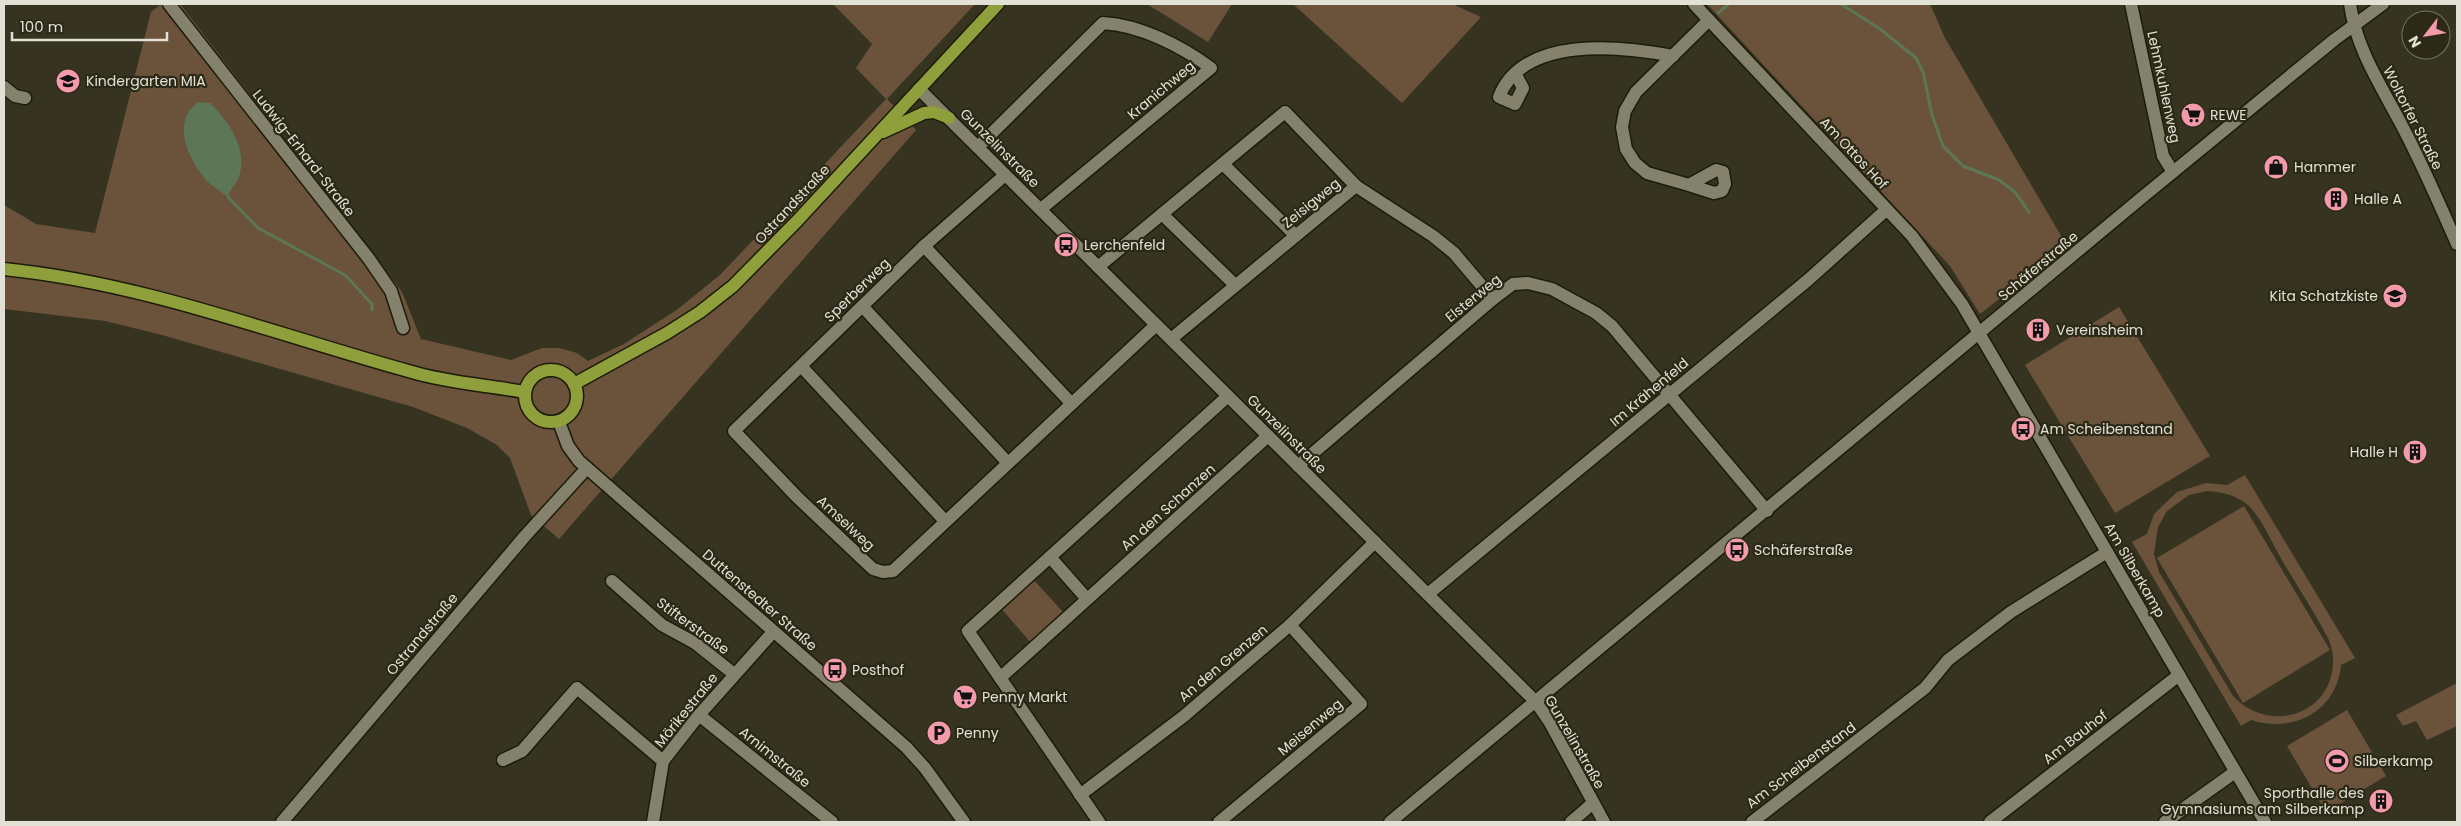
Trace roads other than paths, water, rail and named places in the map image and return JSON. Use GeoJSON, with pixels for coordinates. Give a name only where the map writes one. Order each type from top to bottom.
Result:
{"type":"FeatureCollection","features":[{"type":"Feature","properties":{"kind":"main road","name":"Ostrandstraße"},"geometry":{"type":"LineString","coordinates":[[574,384],[667,334],[716,301],[750,270],[998,4]]}},
{"type":"Feature","properties":{"kind":"main road"},"geometry":{"type":"LineString","coordinates":[[877,135],[924,113],[934,112],[950,118]]}},
{"type":"Feature","properties":{"kind":"main road"},"geometry":{"type":"LineString","coordinates":[[7,268],[73,278],[187,305],[414,373],[524,392]]}},
{"type":"Feature","properties":{"kind":"main road"},"geometry":{"type":"LineString","coordinates":[[546,370],[562,372],[574,384],[577,394],[575,406],[569,416],[559,422],[541,421],[531,415],[525,404],[524,392],[531,378],[546,370]]}},
{"type":"Feature","properties":{"kind":"street","name":"Ludwig-Erhard-Straße"},"geometry":{"type":"LineString","coordinates":[[168,4],[369,259],[391,291],[403,328]]}},
{"type":"Feature","properties":{"kind":"street","name":"Am Ottos Hof"},"geometry":{"type":"LineString","coordinates":[[1694,4],[1912,236],[1936,266],[1979,334]]}},
{"type":"Feature","properties":{"kind":"street","name":"Lehmkuhlenweg"},"geometry":{"type":"LineString","coordinates":[[2131,4],[2162,156],[2173,172]]}},
{"type":"Feature","properties":{"kind":"street","name":"Woltorfer Straße"},"geometry":{"type":"LineString","coordinates":[[2350,4],[2353,25],[2379,85],[2400,121],[2457,244]]}},
{"type":"Feature","properties":{"kind":"street","name":"Schäferstraße"},"geometry":{"type":"LineString","coordinates":[[1390,822],[1767,511],[2173,172],[2353,25],[2383,4]]}},
{"type":"Feature","properties":{"kind":"street"},"geometry":{"type":"LineString","coordinates":[[1689,185],[1647,173],[1635,163],[1626,149],[1622,127],[1625,111],[1633,96],[1709,20]]}},
{"type":"Feature","properties":{"kind":"street","name":"Kranichweg"},"geometry":{"type":"LineString","coordinates":[[978,147],[1103,23],[1121,24],[1157,38],[1211,68],[1041,209]]}},
{"type":"Feature","properties":{"kind":"street"},"geometry":{"type":"LineString","coordinates":[[1515,73],[1542,58],[1565,51],[1606,48],[1673,56]]}},
{"type":"Feature","properties":{"kind":"street"},"geometry":{"type":"LineString","coordinates":[[4,87],[15,96],[25,98]]}},
{"type":"Feature","properties":{"kind":"street","name":"Gunzelinstraße"},"geometry":{"type":"LineString","coordinates":[[919,89],[1536,702],[1549,721],[1604,822]]}},
{"type":"Feature","properties":{"kind":"street"},"geometry":{"type":"LineString","coordinates":[[1098,267],[1285,112],[1356,186]]}},
{"type":"Feature","properties":{"kind":"street"},"geometry":{"type":"LineString","coordinates":[[1222,164],[1296,235]]}},
{"type":"Feature","properties":{"kind":"street","name":"Sperberweg"},"geometry":{"type":"LineString","coordinates":[[734,431],[924,246],[1006,175]]}},
{"type":"Feature","properties":{"kind":"street","name":"Zeisigweg"},"geometry":{"type":"LineString","coordinates":[[1171,339],[1356,186],[1433,236],[1454,253],[1493,299]]}},
{"type":"Feature","properties":{"kind":"street","name":"Im Krähenfeld"},"geometry":{"type":"LineString","coordinates":[[1428,594],[1808,280],[1886,210]]}},
{"type":"Feature","properties":{"kind":"street"},"geometry":{"type":"LineString","coordinates":[[1162,214],[1235,285]]}},
{"type":"Feature","properties":{"kind":"street"},"geometry":{"type":"LineString","coordinates":[[924,246],[1071,403]]}},
{"type":"Feature","properties":{"kind":"street","name":"Elsterweg"},"geometry":{"type":"LineString","coordinates":[[1298,466],[1493,299],[1513,284],[1528,282],[1552,289],[1578,301],[1612,326],[1767,511]]}},
{"type":"Feature","properties":{"kind":"street"},"geometry":{"type":"LineString","coordinates":[[862,307],[1008,463]]}},
{"type":"Feature","properties":{"kind":"street","name":"Amselweg"},"geometry":{"type":"LineString","coordinates":[[734,431],[797,497],[873,569],[884,572],[893,571],[1156,325]]}},
{"type":"Feature","properties":{"kind":"street","name":"Am Silberkamp"},"geometry":{"type":"LineString","coordinates":[[1979,334],[2265,822]]}},
{"type":"Feature","properties":{"kind":"street"},"geometry":{"type":"LineString","coordinates":[[800,366],[945,521]]}},
{"type":"Feature","properties":{"kind":"street"},"geometry":{"type":"LineString","coordinates":[[1099,822],[968,631],[1228,396]]}},
{"type":"Feature","properties":{"kind":"street","name":"Duttenstedter Straße"},"geometry":{"type":"LineString","coordinates":[[559,422],[568,446],[587,468],[906,747],[925,768],[964,822]]}},
{"type":"Feature","properties":{"kind":"street","name":"An den Schanzen"},"geometry":{"type":"LineString","coordinates":[[1000,678],[1268,436]]}},
{"type":"Feature","properties":{"kind":"street","name":"Ostrandstraße"},"geometry":{"type":"LineString","coordinates":[[282,822],[525,536],[587,468]]}},
{"type":"Feature","properties":{"kind":"street","name":"An den Grenzen"},"geometry":{"type":"LineString","coordinates":[[1080,796],[1184,716],[1290,625],[1375,542]]}},
{"type":"Feature","properties":{"kind":"street","name":"Am Scheibenstand"},"geometry":{"type":"LineString","coordinates":[[1752,822],[1926,688],[1948,660],[2011,612],[2107,552]]}},
{"type":"Feature","properties":{"kind":"street"},"geometry":{"type":"LineString","coordinates":[[1050,557],[1087,599]]}},
{"type":"Feature","properties":{"kind":"street","name":"Stifterstraße"},"geometry":{"type":"LineString","coordinates":[[612,582],[662,625],[695,643],[734,674]]}},
{"type":"Feature","properties":{"kind":"street","name":"Meisenweg"},"geometry":{"type":"LineString","coordinates":[[1218,822],[1361,704],[1290,625]]}},
{"type":"Feature","properties":{"kind":"street","name":"Mörikestraße"},"geometry":{"type":"LineString","coordinates":[[653,822],[663,762],[699,715],[773,632]]}},
{"type":"Feature","properties":{"kind":"street","name":"Am Bauhof"},"geometry":{"type":"LineString","coordinates":[[1990,822],[2179,675]]}},
{"type":"Feature","properties":{"kind":"street"},"geometry":{"type":"LineString","coordinates":[[503,760],[522,750],[577,688],[663,762]]}},
{"type":"Feature","properties":{"kind":"street","name":"Arnimstraße"},"geometry":{"type":"LineString","coordinates":[[699,715],[832,822]]}},
{"type":"Feature","properties":{"kind":"street"},"geometry":{"type":"LineString","coordinates":[[2165,822],[2235,772]]}},
{"type":"Feature","properties":{"kind":"street"},"geometry":{"type":"LineString","coordinates":[[1571,822],[1593,803]]}},
{"type":"Feature","properties":{"kind":"waterway"},"geometry":{"type":"LineString","coordinates":[[1718,13],[1729,4]]}},
{"type":"Feature","properties":{"kind":"waterway"},"geometry":{"type":"LineString","coordinates":[[1841,4],[1880,29],[1916,58],[1923,72],[1932,115],[1943,146],[1963,166],[1999,180],[2014,191],[2029,212]]}},
{"type":"Feature","properties":{"kind":"waterway"},"geometry":{"type":"LineString","coordinates":[[228,197],[258,228],[345,275],[372,304],[372,310]]}},
{"type":"Feature","properties":{"kind":"place","name":"Kindergarten MIA"},"geometry":{"type":"Point","coordinates":[68,81]}},
{"type":"Feature","properties":{"kind":"place","name":"REWE"},"geometry":{"type":"Point","coordinates":[2193,115]}},
{"type":"Feature","properties":{"kind":"place","name":"Hammer"},"geometry":{"type":"Point","coordinates":[2276,167]}},
{"type":"Feature","properties":{"kind":"place","name":"Halle A"},"geometry":{"type":"Point","coordinates":[2336,199]}},
{"type":"Feature","properties":{"kind":"place","name":"Lerchenfeld"},"geometry":{"type":"Point","coordinates":[1066,245]}},
{"type":"Feature","properties":{"kind":"place","name":"Kita Schatzkiste"},"geometry":{"type":"Point","coordinates":[2395,296]}},
{"type":"Feature","properties":{"kind":"place","name":"Vereinsheim"},"geometry":{"type":"Point","coordinates":[2038,330]}},
{"type":"Feature","properties":{"kind":"place","name":"Am Scheibenstand"},"geometry":{"type":"Point","coordinates":[2023,429]}},
{"type":"Feature","properties":{"kind":"place","name":"Halle H"},"geometry":{"type":"Point","coordinates":[2415,452]}},
{"type":"Feature","properties":{"kind":"place","name":"Schäferstraße"},"geometry":{"type":"Point","coordinates":[1737,550]}},
{"type":"Feature","properties":{"kind":"place","name":"Posthof"},"geometry":{"type":"Point","coordinates":[835,670]}},
{"type":"Feature","properties":{"kind":"place","name":"Penny Markt"},"geometry":{"type":"Point","coordinates":[965,697]}},
{"type":"Feature","properties":{"kind":"place","name":"Penny"},"geometry":{"type":"Point","coordinates":[939,733]}},
{"type":"Feature","properties":{"kind":"place","name":"Silberkamp"},"geometry":{"type":"Point","coordinates":[2337,761]}},
{"type":"Feature","properties":{"kind":"place","name":"Sporthalle des Gymnasiums am Silberkamp"},"geometry":{"type":"Point","coordinates":[2381,801]}}]}
